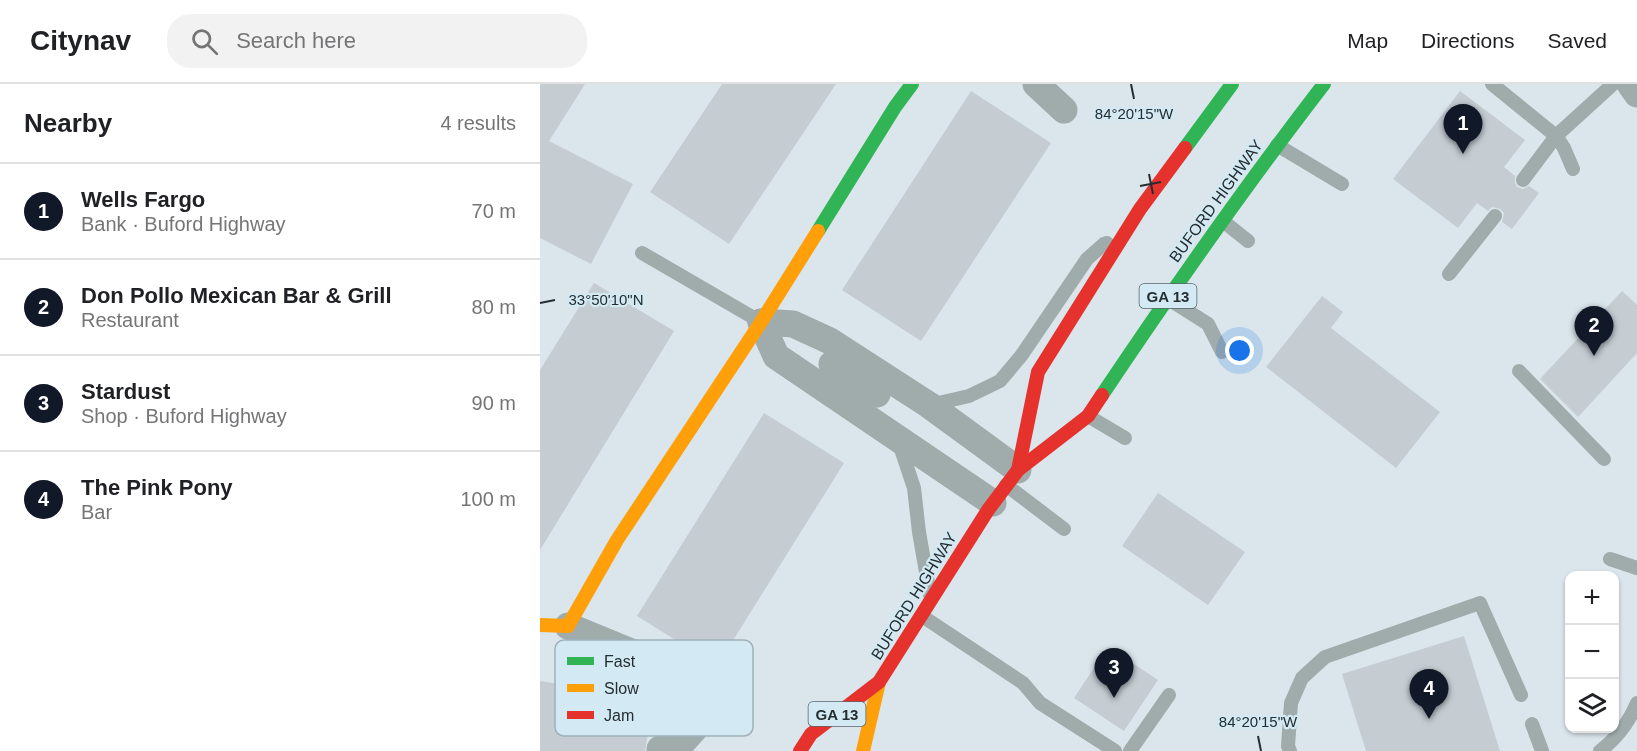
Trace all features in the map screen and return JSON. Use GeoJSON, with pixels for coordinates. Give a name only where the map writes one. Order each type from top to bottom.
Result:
{"type":"FeatureCollection","features":[{"type":"Feature","properties":{"kind":"main road"},"geometry":{"type":"LineString","coordinates":[[540,626],[568,626],[617,540],[761,322],[894,107],[912,84]]}},
{"type":"Feature","properties":{"kind":"main road","name":"BUFORD HIGHWAY"},"geometry":{"type":"LineString","coordinates":[[1006,486],[1038,372],[1140,209],[1232,84]]}},
{"type":"Feature","properties":{"kind":"main road","name":"BUFORD HIGHWAY"},"geometry":{"type":"LineString","coordinates":[[800,751],[811,734],[879,682],[1006,486],[1088,416],[1167,298],[1277,145],[1324,84]]}},
{"type":"Feature","properties":{"kind":"main road","name":"BUFORD HIGHWAY"},"geometry":{"type":"LineString","coordinates":[[863,751],[879,682]]}},
{"type":"Feature","properties":{"kind":"street"},"geometry":{"type":"LineString","coordinates":[[1036,84],[1064,110]]}},
{"type":"Feature","properties":{"kind":"street"},"geometry":{"type":"LineString","coordinates":[[1630,84],[1637,94]]}},
{"type":"Feature","properties":{"kind":"street"},"geometry":{"type":"LineString","coordinates":[[1006,486],[898,439],[876,396],[840,372],[830,341],[793,324],[761,322],[776,356],[840,372],[876,396],[929,405],[1006,486]]}},
{"type":"Feature","properties":{"kind":"street"},"geometry":{"type":"LineString","coordinates":[[568,626],[602,640]]}},
{"type":"Feature","properties":{"kind":"street"},"geometry":{"type":"LineString","coordinates":[[660,749],[680,745],[688,736]]}},
{"type":"Feature","properties":{"kind":"lane"},"geometry":{"type":"LineString","coordinates":[[1492,84],[1556,136],[1573,170]]}},
{"type":"Feature","properties":{"kind":"lane"},"geometry":{"type":"LineString","coordinates":[[1523,180],[1556,136],[1613,84]]}},
{"type":"Feature","properties":{"kind":"lane"},"geometry":{"type":"LineString","coordinates":[[1277,145],[1342,184]]}},
{"type":"Feature","properties":{"kind":"lane"},"geometry":{"type":"LineString","coordinates":[[1449,274],[1495,216]]}},
{"type":"Feature","properties":{"kind":"lane"},"geometry":{"type":"LineString","coordinates":[[1223,221],[1248,241]]}},
{"type":"Feature","properties":{"kind":"lane"},"geometry":{"type":"LineString","coordinates":[[929,405],[969,396],[1000,381],[1021,356],[1087,259],[1104,243],[1121,239]]}},
{"type":"Feature","properties":{"kind":"lane"},"geometry":{"type":"LineString","coordinates":[[642,253],[761,322]]}},
{"type":"Feature","properties":{"kind":"lane"},"geometry":{"type":"LineString","coordinates":[[1167,298],[1208,324],[1222,352]]}},
{"type":"Feature","properties":{"kind":"lane"},"geometry":{"type":"LineString","coordinates":[[1518,371],[1604,459]]}},
{"type":"Feature","properties":{"kind":"lane"},"geometry":{"type":"LineString","coordinates":[[1088,416],[1125,438]]}},
{"type":"Feature","properties":{"kind":"lane"},"geometry":{"type":"LineString","coordinates":[[898,439],[914,488],[931,602]]}},
{"type":"Feature","properties":{"kind":"lane"},"geometry":{"type":"LineString","coordinates":[[1006,486],[1064,529]]}},
{"type":"Feature","properties":{"kind":"lane"},"geometry":{"type":"LineString","coordinates":[[1610,559],[1637,568]]}},
{"type":"Feature","properties":{"kind":"lane"},"geometry":{"type":"LineString","coordinates":[[1290,751],[1287,746],[1291,703],[1302,678],[1325,657],[1480,603],[1521,695]]}},
{"type":"Feature","properties":{"kind":"lane"},"geometry":{"type":"LineString","coordinates":[[922,616],[1023,683],[1040,703],[1115,751]]}},
{"type":"Feature","properties":{"kind":"lane"},"geometry":{"type":"LineString","coordinates":[[1130,751],[1169,695]]}},
{"type":"Feature","properties":{"kind":"lane"},"geometry":{"type":"LineString","coordinates":[[1600,751],[1613,741],[1632,715],[1637,703]]}},
{"type":"Feature","properties":{"kind":"lane"},"geometry":{"type":"LineString","coordinates":[[1532,724],[1542,751]]}},
{"type":"Feature","properties":{"kind":"building"},"geometry":{"type":"Polygon","coordinates":[[[540,84],[585,84],[549,141],[633,184],[591,264],[540,238],[540,84]]]}},
{"type":"Feature","properties":{"kind":"building"},"geometry":{"type":"Polygon","coordinates":[[[722,84],[836,84],[729,244],[650,192],[722,84]]]}},
{"type":"Feature","properties":{"kind":"building"},"geometry":{"type":"Polygon","coordinates":[[[971,91],[1051,143],[921,341],[842,290],[971,91]]]}},
{"type":"Feature","properties":{"kind":"building"},"geometry":{"type":"Polygon","coordinates":[[[1460,91],[1525,140],[1504,167],[1515,176],[1517,187],[1523,189],[1529,186],[1539,193],[1512,229],[1502,222],[1504,213],[1500,209],[1492,207],[1488,211],[1477,203],[1458,228],[1393,179],[1460,91]]]}},
{"type":"Feature","properties":{"kind":"building"},"geometry":{"type":"Polygon","coordinates":[[[594,283],[674,331],[540,550],[540,370],[594,283]]]}},
{"type":"Feature","properties":{"kind":"building"},"geometry":{"type":"Polygon","coordinates":[[[1622,291],[1637,305],[1637,353],[1578,417],[1540,379],[1622,291]]]}},
{"type":"Feature","properties":{"kind":"building"},"geometry":{"type":"Polygon","coordinates":[[[1322,296],[1343,312],[1331,328],[1440,412],[1396,468],[1266,367],[1322,296]]]}},
{"type":"Feature","properties":{"kind":"building"},"geometry":{"type":"Polygon","coordinates":[[[764,413],[844,463],[733,640],[675,640],[637,616],[764,413]]]}},
{"type":"Feature","properties":{"kind":"building"},"geometry":{"type":"Polygon","coordinates":[[[1158,493],[1245,552],[1208,605],[1122,546],[1158,493]]]}},
{"type":"Feature","properties":{"kind":"building"},"geometry":{"type":"Polygon","coordinates":[[[1464,636],[1500,751],[1366,751],[1342,674],[1464,636]]]}},
{"type":"Feature","properties":{"kind":"building"},"geometry":{"type":"Polygon","coordinates":[[[1108,647],[1158,680],[1124,731],[1074,698],[1108,647]]]}},
{"type":"Feature","properties":{"kind":"building"},"geometry":{"type":"Polygon","coordinates":[[[540,681],[555,683],[555,736],[648,736],[645,751],[540,751],[540,681]]]}},
{"type":"Feature","properties":{"kind":"traffic: fast"},"geometry":{"type":"LineString","coordinates":[[818,231],[895,107],[912,84]]}},
{"type":"Feature","properties":{"kind":"traffic: fast"},"geometry":{"type":"LineString","coordinates":[[1185,148],[1232,84]]}},
{"type":"Feature","properties":{"kind":"traffic: fast"},"geometry":{"type":"LineString","coordinates":[[1102,395],[1210,238],[1324,84]]}},
{"type":"Feature","properties":{"kind":"traffic: slow"},"geometry":{"type":"LineString","coordinates":[[540,625],[568,626],[617,540],[761,322],[818,231]]}},
{"type":"Feature","properties":{"kind":"traffic: slow"},"geometry":{"type":"LineString","coordinates":[[863,751],[879,682]]}},
{"type":"Feature","properties":{"kind":"traffic: jam"},"geometry":{"type":"LineString","coordinates":[[1018,470],[1038,372],[1140,209],[1185,148]]}},
{"type":"Feature","properties":{"kind":"traffic: jam"},"geometry":{"type":"LineString","coordinates":[[800,751],[811,734],[879,682],[988,510],[1018,470],[1088,416],[1102,395]]}},
{"type":"Feature","properties":{"kind":"place","name":"Wells Fargo"},"geometry":{"type":"Point","coordinates":[1463,154]}},
{"type":"Feature","properties":{"kind":"place","name":"Don Pollo Mexican Bar & Grill"},"geometry":{"type":"Point","coordinates":[1594,356]}},
{"type":"Feature","properties":{"kind":"place","name":"Stardust"},"geometry":{"type":"Point","coordinates":[1114,698]}},
{"type":"Feature","properties":{"kind":"place","name":"The Pink Pony"},"geometry":{"type":"Point","coordinates":[1429,719]}}]}
